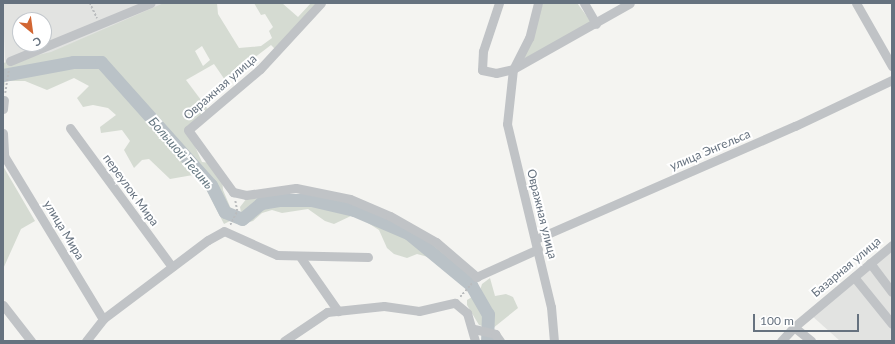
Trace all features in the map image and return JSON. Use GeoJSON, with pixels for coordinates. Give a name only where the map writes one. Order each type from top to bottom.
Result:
{"type":"FeatureCollection","features":[{"type":"Feature","properties":{"kind":"street"},"geometry":{"type":"LineString","coordinates":[[10,61],[151,3]]}},
{"type":"Feature","properties":{"kind":"street","name":"Овражная улица"},"geometry":{"type":"LineString","coordinates":[[321,3],[260,69],[188,130],[233,192],[246,195],[296,188],[350,198],[390,216],[436,242],[475,280]]}},
{"type":"Feature","properties":{"kind":"street"},"geometry":{"type":"LineString","coordinates":[[499,3],[483,51],[482,70],[496,72],[513,69],[596,24],[630,3]]}},
{"type":"Feature","properties":{"kind":"street","name":"Овражная улица"},"geometry":{"type":"LineString","coordinates":[[538,3],[529,38],[513,69],[507,124],[552,308],[554,341]]}},
{"type":"Feature","properties":{"kind":"street"},"geometry":{"type":"LineString","coordinates":[[584,3],[596,24]]}},
{"type":"Feature","properties":{"kind":"street"},"geometry":{"type":"LineString","coordinates":[[856,3],[892,66]]}},
{"type":"Feature","properties":{"kind":"street","name":"улица Энгельса"},"geometry":{"type":"LineString","coordinates":[[536,239],[795,126],[892,80]]}},
{"type":"Feature","properties":{"kind":"street","name":"переулок Мира"},"geometry":{"type":"LineString","coordinates":[[70,128],[172,267]]}},
{"type":"Feature","properties":{"kind":"street"},"geometry":{"type":"LineString","coordinates":[[3,133],[3,154]]}},
{"type":"Feature","properties":{"kind":"street","name":"улица Мира"},"geometry":{"type":"LineString","coordinates":[[3,154],[104,319]]}},
{"type":"Feature","properties":{"kind":"street"},"geometry":{"type":"LineString","coordinates":[[86,341],[104,319],[208,240],[224,231],[277,255],[301,258],[368,257]]}},
{"type":"Feature","properties":{"kind":"street","name":"Базарная улица"},"geometry":{"type":"LineString","coordinates":[[780,341],[794,326],[892,245]]}},
{"type":"Feature","properties":{"kind":"street"},"geometry":{"type":"LineString","coordinates":[[475,280],[538,249]]}},
{"type":"Feature","properties":{"kind":"street"},"geometry":{"type":"LineString","coordinates":[[301,258],[338,311]]}},
{"type":"Feature","properties":{"kind":"street"},"geometry":{"type":"LineString","coordinates":[[870,263],[892,292]]}},
{"type":"Feature","properties":{"kind":"street"},"geometry":{"type":"LineString","coordinates":[[854,277],[892,324]]}},
{"type":"Feature","properties":{"kind":"street"},"geometry":{"type":"LineString","coordinates":[[284,341],[327,312],[384,306],[419,311],[455,303],[467,313],[474,329],[475,341]]}},
{"type":"Feature","properties":{"kind":"street"},"geometry":{"type":"LineString","coordinates":[[3,305],[31,341]]}},
{"type":"Feature","properties":{"kind":"street"},"geometry":{"type":"LineString","coordinates":[[794,326],[811,341]]}},
{"type":"Feature","properties":{"kind":"street"},"geometry":{"type":"LineString","coordinates":[[474,329],[497,338]]}},
{"type":"Feature","properties":{"kind":"path"},"geometry":{"type":"LineString","coordinates":[[90,3],[100,25]]}},
{"type":"Feature","properties":{"kind":"path"},"geometry":{"type":"LineString","coordinates":[[4,104],[10,61]]}},
{"type":"Feature","properties":{"kind":"path"},"geometry":{"type":"LineString","coordinates":[[227,232],[237,211]]}},
{"type":"Feature","properties":{"kind":"path"},"geometry":{"type":"LineString","coordinates":[[460,298],[475,280]]}},
{"type":"Feature","properties":{"kind":"shaded area"},"geometry":{"type":"Polygon","coordinates":[[[3,3],[177,3],[102,58],[5,64],[3,3]]]}},
{"type":"Feature","properties":{"kind":"shaded area"},"geometry":{"type":"Polygon","coordinates":[[[164,3],[217,3],[218,14],[239,48],[261,46],[272,38],[269,31],[273,27],[265,14],[261,15],[254,3],[282,3],[298,17],[311,3],[319,3],[276,50],[271,45],[225,80],[214,64],[186,80],[210,112],[188,131],[202,162],[212,163],[222,177],[223,190],[231,209],[232,220],[224,224],[206,189],[193,175],[170,179],[149,159],[142,160],[134,168],[124,150],[130,141],[122,130],[101,133],[100,127],[116,115],[108,108],[93,105],[83,107],[77,98],[89,86],[74,78],[47,90],[25,81],[5,81],[3,99],[3,63],[52,52],[164,3]],[[202,46],[195,51],[203,66],[210,60],[202,46]]]}},
{"type":"Feature","properties":{"kind":"shaded area"},"geometry":{"type":"Polygon","coordinates":[[[543,3],[577,3],[592,23],[522,60],[534,32],[543,3]]]}},
{"type":"Feature","properties":{"kind":"shaded area"},"geometry":{"type":"Polygon","coordinates":[[[3,166],[35,221],[21,229],[3,269],[3,166]]]}},
{"type":"Feature","properties":{"kind":"shaded area"},"geometry":{"type":"Polygon","coordinates":[[[301,192],[347,200],[352,205],[353,215],[334,224],[325,221],[308,209],[282,213],[272,210],[262,213],[253,221],[243,224],[240,207],[247,198],[268,194],[296,197],[301,192]]]}},
{"type":"Feature","properties":{"kind":"shaded area"},"geometry":{"type":"Polygon","coordinates":[[[368,211],[437,245],[473,278],[469,281],[461,275],[453,278],[428,257],[417,254],[407,258],[394,254],[387,248],[379,230],[357,216],[368,211]]]}},
{"type":"Feature","properties":{"kind":"shaded area"},"geometry":{"type":"Polygon","coordinates":[[[892,251],[892,341],[840,341],[811,315],[892,251]]]}},
{"type":"Feature","properties":{"kind":"shaded area"},"geometry":{"type":"Polygon","coordinates":[[[490,278],[495,296],[506,294],[513,297],[518,308],[492,329],[479,325],[467,305],[467,300],[472,297],[477,300],[482,284],[490,278]]]}},
{"type":"Feature","properties":{"kind":"waterway","name":"Большой Тегинь"},"geometry":{"type":"LineString","coordinates":[[3,75],[73,62],[101,62],[211,185],[225,212],[242,219],[261,203],[279,200],[311,200],[354,210],[408,233],[471,285],[488,314],[487,341]]}}]}
